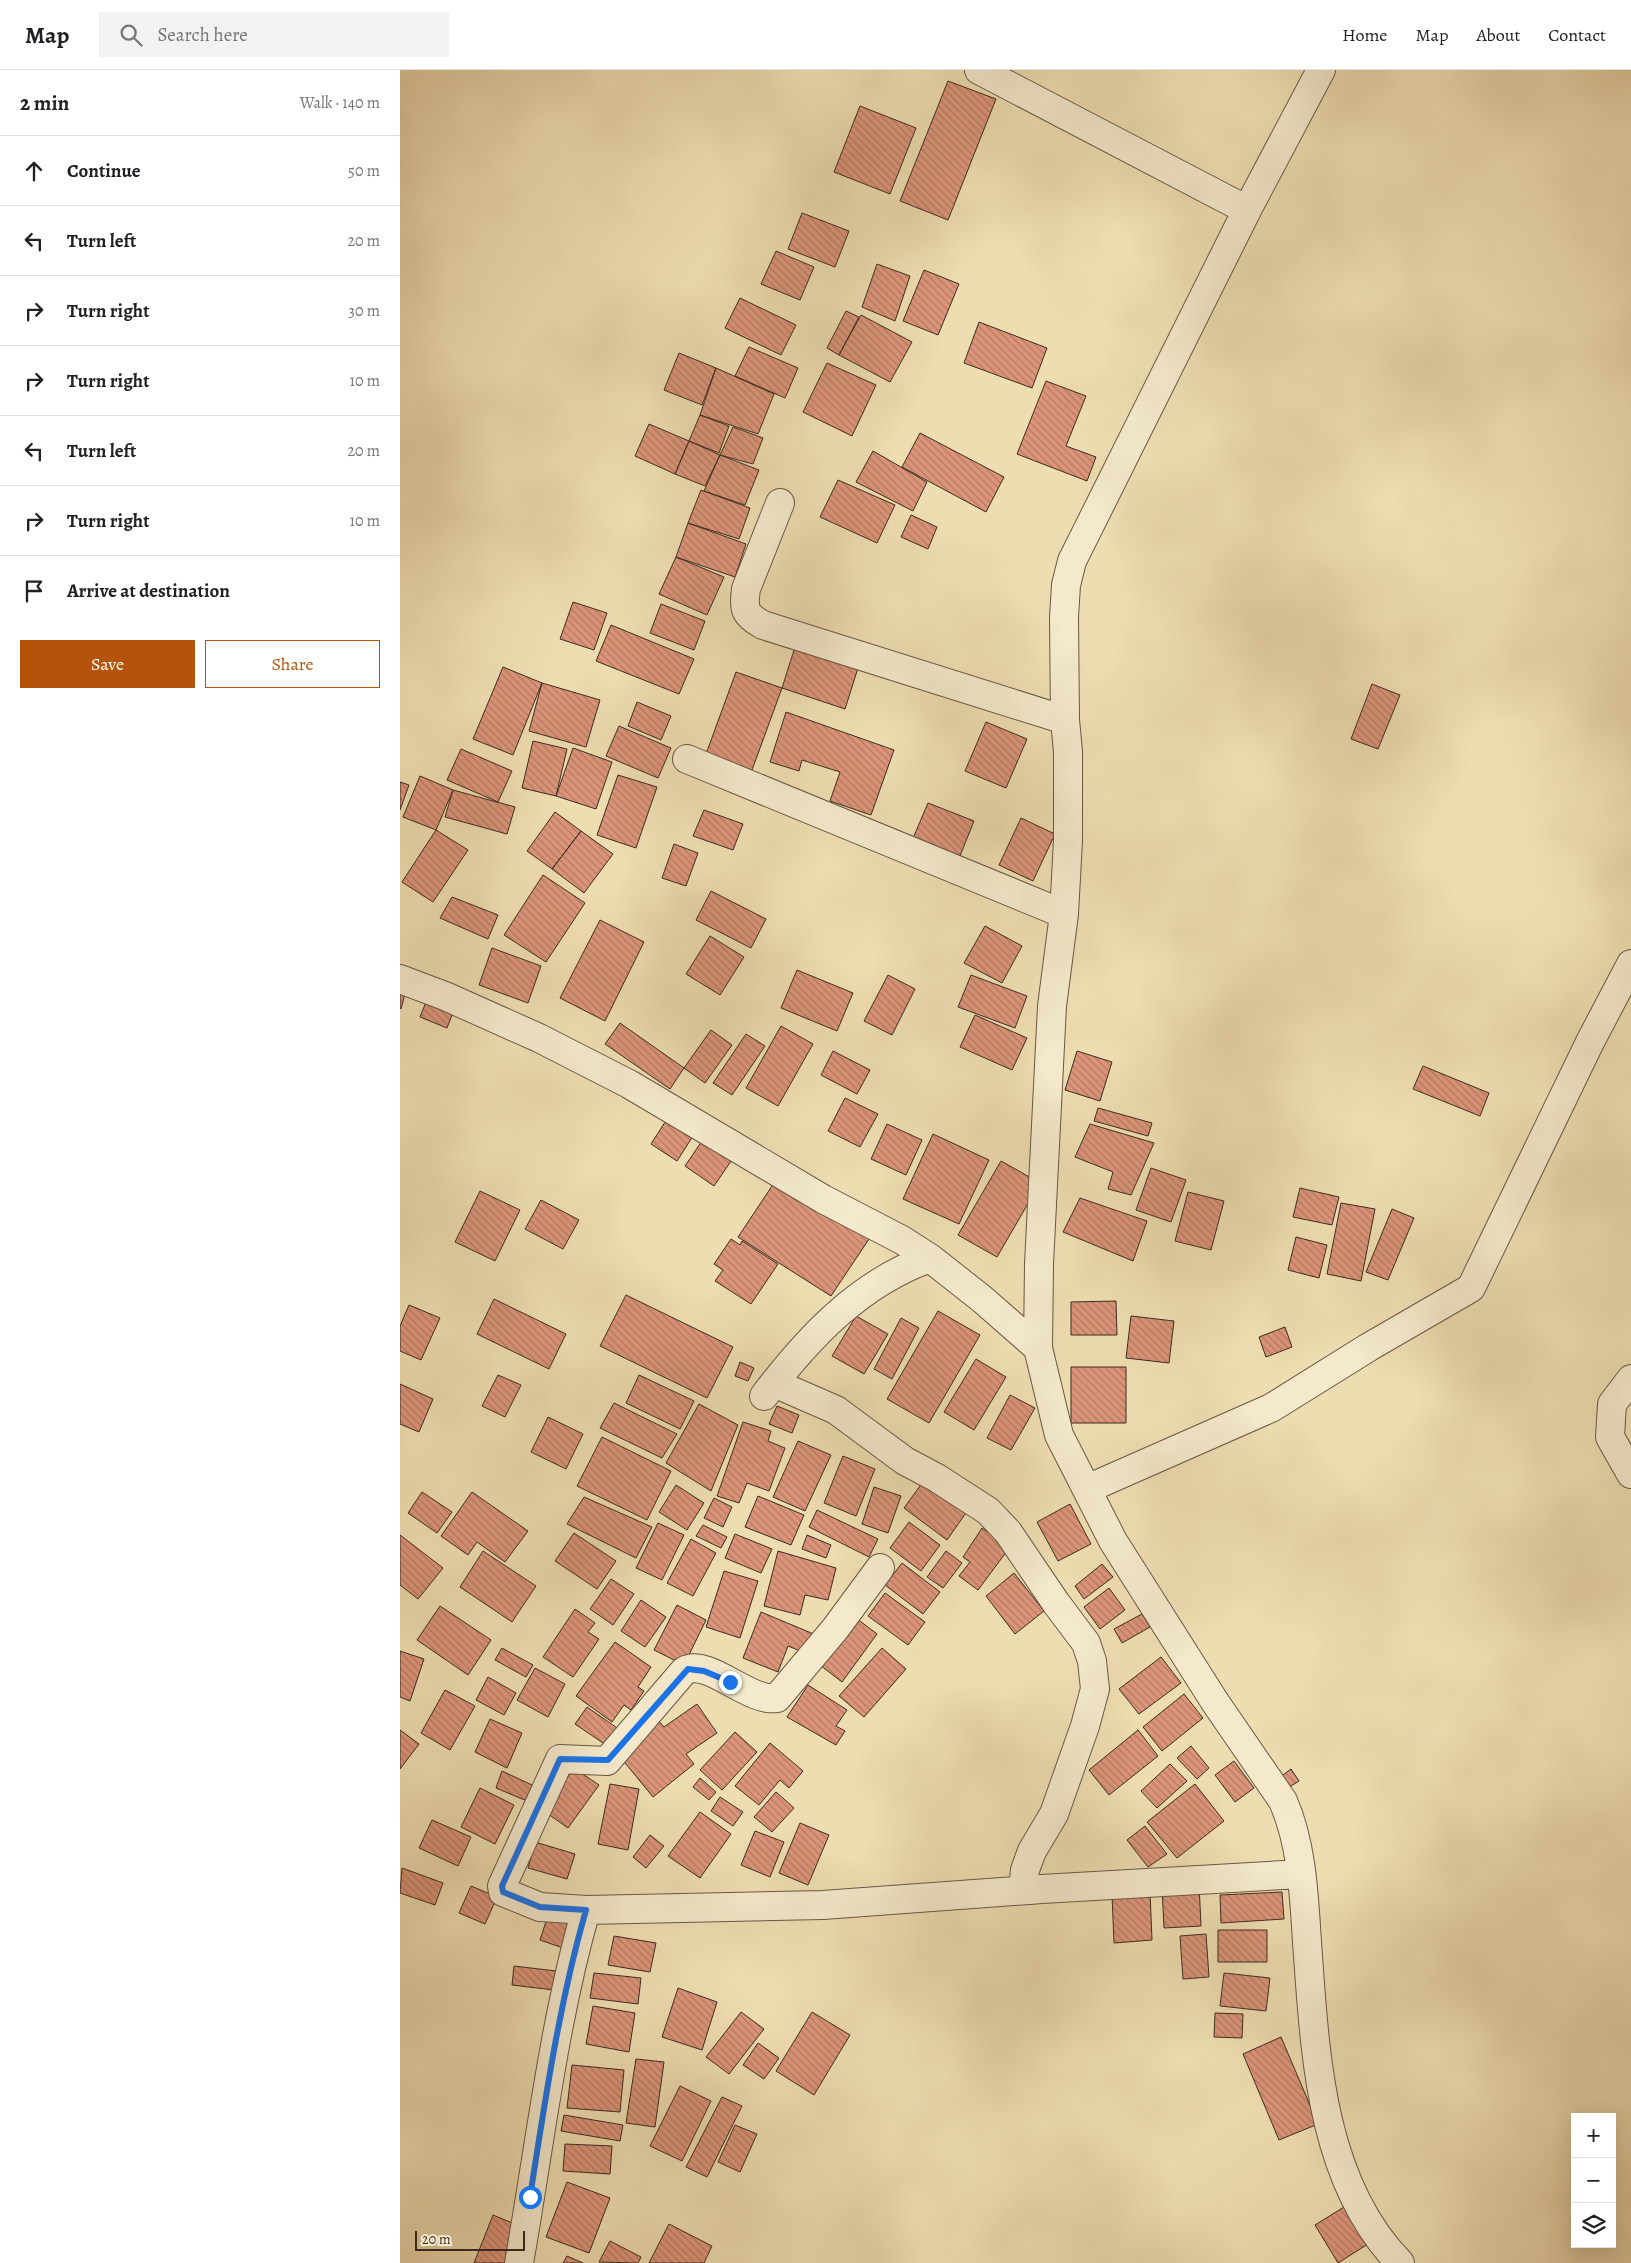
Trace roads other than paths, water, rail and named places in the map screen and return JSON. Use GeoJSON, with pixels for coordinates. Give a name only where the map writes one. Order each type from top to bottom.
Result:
{"type":"FeatureCollection","features":[{"type":"Feature","properties":{"kind":"street"},"geometry":{"type":"LineString","coordinates":[[979,70],[1247,210]]}},
{"type":"Feature","properties":{"kind":"street"},"geometry":{"type":"LineString","coordinates":[[1321,70],[1247,210],[1072,561],[1066,585],[1064,616],[1065,720],[1068,752],[1068,840],[1064,914],[1052,1006],[1039,1264],[1038,1348],[1059,1435],[1113,1541],[1215,1702],[1283,1801],[1295,1834],[1301,1874],[1313,2028],[1332,2132],[1340,2161],[1358,2201],[1369,2222],[1400,2263]]}},
{"type":"Feature","properties":{"kind":"street"},"geometry":{"type":"LineString","coordinates":[[780,503],[746,589],[744,605],[750,618],[763,625],[1065,720]]}},
{"type":"Feature","properties":{"kind":"street"},"geometry":{"type":"LineString","coordinates":[[687,758],[1064,914]]}},
{"type":"Feature","properties":{"kind":"street"},"geometry":{"type":"LineString","coordinates":[[1082,1479],[1271,1408],[1369,1347],[1471,1288],[1590,1042],[1631,964]]}},
{"type":"Feature","properties":{"kind":"street"},"geometry":{"type":"LineString","coordinates":[[400,978],[539,1038],[629,1084],[823,1199],[902,1240],[930,1258],[982,1299],[1038,1348]]}},
{"type":"Feature","properties":{"kind":"street"},"geometry":{"type":"LineString","coordinates":[[930,1258],[899,1270],[844,1307],[802,1348],[773,1385],[836,1410],[905,1461],[937,1478],[988,1511],[1008,1532],[1056,1604],[1086,1643],[1092,1661],[1095,1689],[1085,1726],[1054,1814],[1032,1851],[1026,1870],[1033,1890]]}},
{"type":"Feature","properties":{"kind":"street"},"geometry":{"type":"LineString","coordinates":[[1631,1380],[1612,1404],[1610,1436],[1631,1474]]}},
{"type":"Feature","properties":{"kind":"street"},"geometry":{"type":"LineString","coordinates":[[880,1568],[835,1629],[777,1698],[766,1698],[704,1671],[691,1668],[684,1671],[608,1760],[563,1758],[558,1762],[502,1890],[506,1894],[540,1907],[586,1910],[824,1906],[1033,1890],[1301,1874]]}},
{"type":"Feature","properties":{"kind":"street"},"geometry":{"type":"LineString","coordinates":[[519,2263],[550,2071],[573,1957],[586,1910]]}}]}
